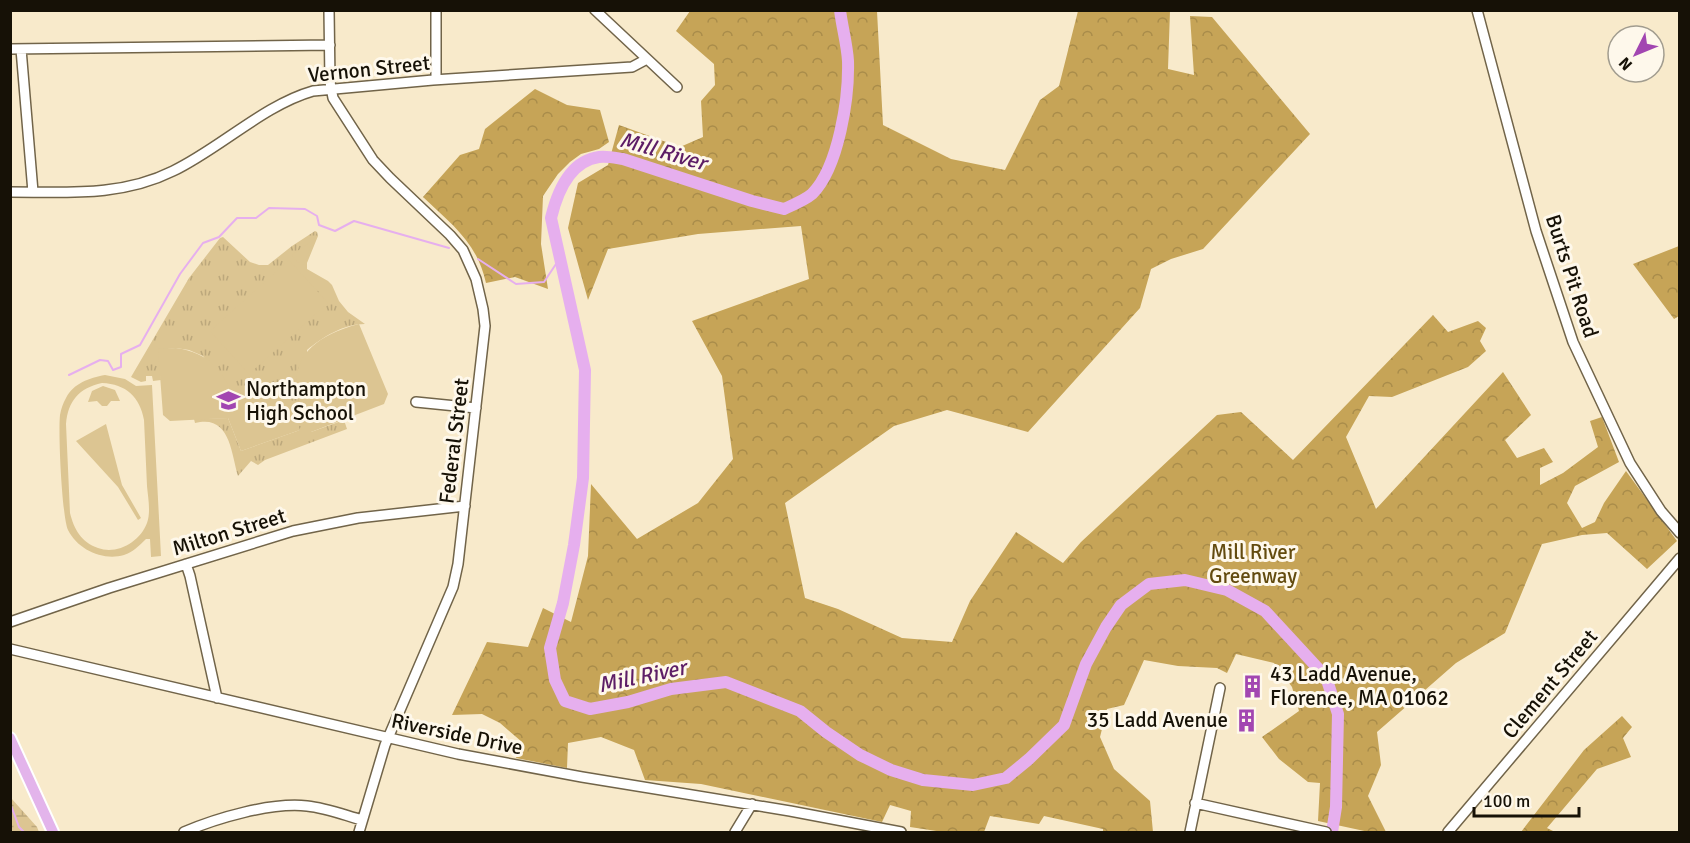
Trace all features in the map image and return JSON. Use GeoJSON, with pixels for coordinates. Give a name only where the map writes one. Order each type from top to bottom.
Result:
{"type":"FeatureCollection","features":[{"type":"Feature","properties":{"kind":"main road"},"geometry":{"type":"LineString","coordinates":[[10,738],[53,832]]}},
{"type":"Feature","properties":{"kind":"street"},"geometry":{"type":"LineString","coordinates":[[328,10],[331,88]]}},
{"type":"Feature","properties":{"kind":"street"},"geometry":{"type":"LineString","coordinates":[[436,10],[436,80]]}},
{"type":"Feature","properties":{"kind":"street"},"geometry":{"type":"LineString","coordinates":[[595,10],[677,87]]}},
{"type":"Feature","properties":{"kind":"street","name":"Burts Pit Road"},"geometry":{"type":"LineString","coordinates":[[1477,10],[1536,231],[1573,342],[1630,463],[1661,511],[1680,533]]}},
{"type":"Feature","properties":{"kind":"street"},"geometry":{"type":"LineString","coordinates":[[10,49],[330,45]]}},
{"type":"Feature","properties":{"kind":"street"},"geometry":{"type":"LineString","coordinates":[[21,49],[33,192]]}},
{"type":"Feature","properties":{"kind":"street","name":"Vernon Street"},"geometry":{"type":"LineString","coordinates":[[10,192],[106,191],[157,179],[299,95],[331,88],[632,67],[646,59]]}},
{"type":"Feature","properties":{"kind":"street","name":"Federal Street"},"geometry":{"type":"LineString","coordinates":[[331,88],[333,98],[373,160],[463,250],[472,267],[485,326],[458,564],[452,591],[388,738],[359,832]]}},
{"type":"Feature","properties":{"kind":"street"},"geometry":{"type":"LineString","coordinates":[[416,402],[476,408]]}},
{"type":"Feature","properties":{"kind":"street","name":"Milton Street"},"geometry":{"type":"LineString","coordinates":[[10,622],[246,544],[321,524],[465,506]]}},
{"type":"Feature","properties":{"kind":"street","name":"Clement Street"},"geometry":{"type":"LineString","coordinates":[[1448,832],[1680,558]]}},
{"type":"Feature","properties":{"kind":"street"},"geometry":{"type":"LineString","coordinates":[[186,564],[217,698]]}},
{"type":"Feature","properties":{"kind":"street","name":"Riverside Drive"},"geometry":{"type":"LineString","coordinates":[[10,649],[388,738],[525,767],[752,804],[897,832]]}},
{"type":"Feature","properties":{"kind":"street"},"geometry":{"type":"LineString","coordinates":[[1190,832],[1220,688]]}},
{"type":"Feature","properties":{"kind":"street"},"geometry":{"type":"LineString","coordinates":[[735,832],[752,804]]}},
{"type":"Feature","properties":{"kind":"street"},"geometry":{"type":"LineString","coordinates":[[1195,804],[1322,832]]}},
{"type":"Feature","properties":{"kind":"street"},"geometry":{"type":"LineString","coordinates":[[184,832],[219,819],[290,806],[314,807],[362,820]]}},
{"type":"Feature","properties":{"kind":"green space","name":"Mill River Greenway"},"geometry":{"type":"Polygon","coordinates":[[[690,11],[877,11],[883,125],[951,159],[1005,170],[1040,100],[1059,86],[1078,11],[1170,11],[1168,69],[1194,75],[1190,16],[1212,17],[1310,134],[1203,249],[1171,259],[1151,269],[1140,308],[1028,432],[947,410],[894,426],[785,503],[805,598],[838,609],[902,638],[952,642],[970,601],[1016,532],[1063,563],[1081,542],[1217,415],[1241,412],[1293,460],[1433,315],[1448,332],[1478,321],[1486,328],[1480,341],[1486,351],[1468,367],[1392,397],[1369,396],[1346,437],[1376,509],[1503,372],[1531,415],[1505,440],[1517,458],[1544,448],[1553,462],[1540,468],[1540,485],[1563,473],[1598,447],[1590,421],[1602,417],[1619,462],[1575,486],[1567,503],[1582,528],[1595,522],[1604,503],[1626,471],[1677,541],[1647,569],[1607,533],[1582,535],[1542,544],[1505,633],[1456,663],[1377,732],[1381,765],[1368,796],[1386,832],[1369,832],[1318,821],[1320,783],[1308,782],[1279,759],[1262,737],[1299,711],[1292,687],[1274,663],[1236,654],[1227,673],[1217,668],[1178,666],[1144,660],[1124,705],[1107,709],[1100,737],[1114,769],[1150,801],[1153,832],[1103,832],[1103,829],[1044,816],[1039,824],[990,816],[984,832],[943,832],[910,827],[911,811],[890,805],[882,822],[701,784],[645,780],[634,750],[601,737],[568,743],[567,768],[516,758],[522,742],[500,723],[482,714],[452,715],[487,642],[528,647],[543,608],[571,622],[588,556],[591,484],[637,539],[698,503],[733,459],[722,376],[692,321],[809,279],[801,226],[698,234],[608,249],[588,300],[568,228],[578,183],[608,165],[619,125],[680,147],[703,137],[701,101],[715,85],[714,64],[676,31],[690,11]]]}},
{"type":"Feature","properties":{"kind":"green space"},"geometry":{"type":"Polygon","coordinates":[[[535,89],[567,105],[600,110],[609,142],[599,149],[581,154],[570,162],[558,174],[543,196],[541,244],[548,289],[515,277],[486,283],[470,245],[423,197],[460,155],[479,149],[485,129],[535,89]]]}},
{"type":"Feature","properties":{"kind":"green space"},"geometry":{"type":"Polygon","coordinates":[[[315,231],[318,236],[307,263],[307,269],[328,281],[348,312],[365,324],[349,326],[334,332],[307,350],[311,432],[344,420],[347,429],[265,460],[258,465],[251,461],[238,476],[231,446],[222,429],[216,424],[207,422],[195,423],[194,419],[228,418],[241,451],[300,430],[235,402],[203,356],[189,350],[176,348],[159,350],[161,380],[153,381],[152,376],[146,376],[146,381],[141,382],[131,377],[189,278],[220,238],[223,237],[250,262],[268,265],[315,231]]]}},
{"type":"Feature","properties":{"kind":"green space"},"geometry":{"type":"Polygon","coordinates":[[[312,239],[314,241],[304,265],[297,262],[292,255],[312,239]]]}},
{"type":"Feature","properties":{"kind":"green space"},"geometry":{"type":"Polygon","coordinates":[[[1679,246],[1679,316],[1674,319],[1633,264],[1679,246]]]}},
{"type":"Feature","properties":{"kind":"green space"},"geometry":{"type":"Polygon","coordinates":[[[289,260],[328,303],[249,374],[210,331],[289,260]]]}},
{"type":"Feature","properties":{"kind":"green space"},"geometry":{"type":"Polygon","coordinates":[[[359,324],[388,394],[384,404],[311,432],[297,393],[300,363],[309,350],[321,340],[359,324]]]}},
{"type":"Feature","properties":{"kind":"green space"},"geometry":{"type":"Polygon","coordinates":[[[176,348],[198,354],[214,365],[226,381],[235,401],[283,384],[300,430],[241,451],[228,418],[170,421],[163,415],[158,349],[176,348]]]}},
{"type":"Feature","properties":{"kind":"green space"},"geometry":{"type":"Polygon","coordinates":[[[105,375],[125,379],[136,386],[152,385],[161,556],[151,557],[150,539],[146,539],[124,555],[100,555],[78,543],[68,530],[61,474],[60,413],[73,388],[82,382],[105,375]],[[111,384],[94,385],[81,392],[72,402],[66,424],[70,513],[76,530],[83,539],[105,550],[120,548],[139,536],[147,523],[149,509],[142,412],[130,393],[111,384]]]}},
{"type":"Feature","properties":{"kind":"green space"},"geometry":{"type":"Polygon","coordinates":[[[103,386],[115,390],[120,401],[111,401],[107,406],[102,406],[97,401],[88,402],[92,391],[103,386]]]}},
{"type":"Feature","properties":{"kind":"green space"},"geometry":{"type":"Polygon","coordinates":[[[106,424],[122,485],[141,518],[138,520],[118,487],[76,441],[106,424]]]}},
{"type":"Feature","properties":{"kind":"green space"},"geometry":{"type":"Polygon","coordinates":[[[1622,716],[1632,727],[1623,738],[1631,757],[1597,769],[1547,828],[1555,832],[1521,832],[1584,750],[1622,716]]]}},
{"type":"Feature","properties":{"kind":"green space"},"geometry":{"type":"Polygon","coordinates":[[[11,798],[37,827],[39,832],[11,832],[11,798]]]}},
{"type":"Feature","properties":{"kind":"waterway","name":"Mill River"},"geometry":{"type":"LineString","coordinates":[[840,10],[848,61],[844,112],[836,150],[829,167],[821,182],[809,196],[784,209],[752,201],[623,159],[602,157],[589,160],[573,171],[557,198],[551,218],[585,370],[583,478],[563,603],[550,648],[555,680],[565,701],[590,709],[628,702],[671,689],[726,682],[800,711],[860,755],[891,770],[923,780],[973,785],[1006,778],[1064,725],[1086,664],[1121,605],[1149,584],[1185,580],[1227,590],[1265,611],[1326,677],[1338,714],[1336,807],[1332,832]]}},
{"type":"Feature","properties":{"kind":"waterway"},"geometry":{"type":"LineString","coordinates":[[69,375],[100,360],[108,361],[113,370],[121,367],[121,354],[140,345],[180,274],[203,243],[219,237],[237,218],[256,218],[269,208],[305,209],[317,216],[319,225],[335,231],[354,221],[449,248]]}},
{"type":"Feature","properties":{"kind":"waterway"},"geometry":{"type":"LineString","coordinates":[[478,259],[516,284],[544,282],[560,258]]}},
{"type":"Feature","properties":{"kind":"waterway"},"geometry":{"type":"LineString","coordinates":[[10,803],[19,827],[24,832]]}},
{"type":"Feature","properties":{"kind":"place","name":"Northampton High School"},"geometry":{"type":"Point","coordinates":[228,401]}},
{"type":"Feature","properties":{"kind":"place","name":"43 Ladd Avenue, Florence, MA 01062"},"geometry":{"type":"Point","coordinates":[1252,686]}},
{"type":"Feature","properties":{"kind":"place","name":"35 Ladd Avenue"},"geometry":{"type":"Point","coordinates":[1246,720]}}]}
